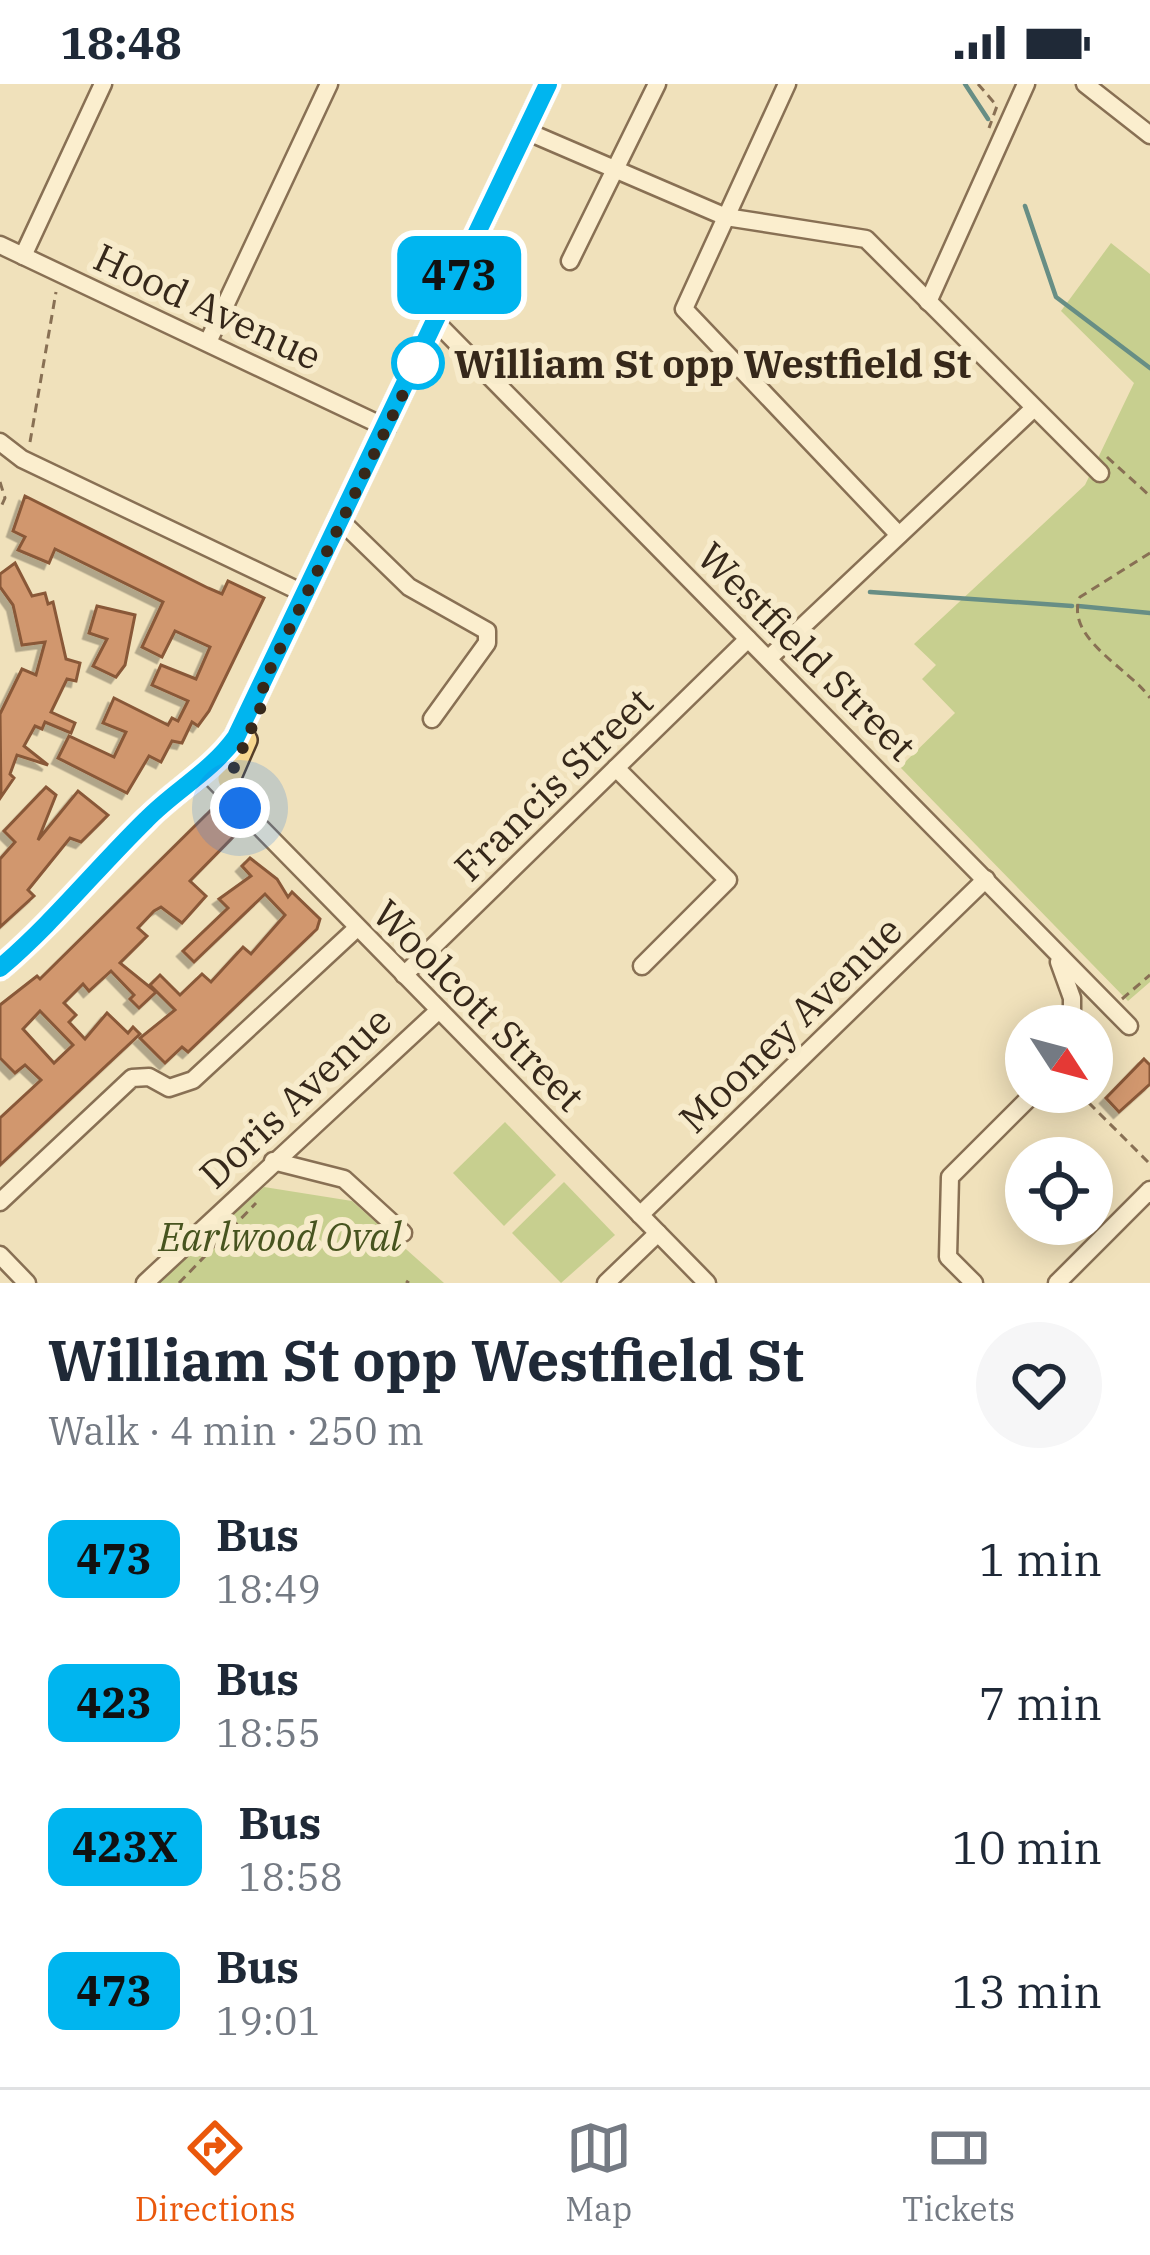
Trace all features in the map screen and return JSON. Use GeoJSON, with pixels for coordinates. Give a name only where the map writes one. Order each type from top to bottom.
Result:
{"type":"FeatureCollection","features":[{"type":"Feature","properties":{"kind":"main road"},"geometry":{"type":"LineString","coordinates":[[0,968],[46,928],[147,818],[206,772],[236,737],[548,84]]}},
{"type":"Feature","properties":{"kind":"main road"},"geometry":{"type":"LineString","coordinates":[[240,808],[229,779],[264,700],[263,684]]}},
{"type":"Feature","properties":{"kind":"street"},"geometry":{"type":"LineString","coordinates":[[23,256],[103,84]]}},
{"type":"Feature","properties":{"kind":"street"},"geometry":{"type":"LineString","coordinates":[[208,341],[329,84]]}},
{"type":"Feature","properties":{"kind":"street"},"geometry":{"type":"LineString","coordinates":[[570,261],[656,84]]}},
{"type":"Feature","properties":{"kind":"street"},"geometry":{"type":"LineString","coordinates":[[787,84],[684,309],[899,535]]}},
{"type":"Feature","properties":{"kind":"street"},"geometry":{"type":"LineString","coordinates":[[928,302],[1026,84]]}},
{"type":"Feature","properties":{"kind":"street"},"geometry":{"type":"LineString","coordinates":[[1085,84],[1150,135]]}},
{"type":"Feature","properties":{"kind":"street"},"geometry":{"type":"LineString","coordinates":[[526,131],[726,217],[866,239],[1100,473]]}},
{"type":"Feature","properties":{"kind":"street","name":"Hood Avenue"},"geometry":{"type":"LineString","coordinates":[[0,244],[387,428]]}},
{"type":"Feature","properties":{"kind":"street","name":"Westfield Street"},"geometry":{"type":"LineString","coordinates":[[436,323],[1108,1005]]}},
{"type":"Feature","properties":{"kind":"street"},"geometry":{"type":"LineString","coordinates":[[769,658],[1033,409]]}},
{"type":"Feature","properties":{"kind":"street"},"geometry":{"type":"LineString","coordinates":[[0,442],[22,459],[305,594]]}},
{"type":"Feature","properties":{"kind":"street"},"geometry":{"type":"LineString","coordinates":[[340,521],[409,587],[487,632],[488,644],[433,719]]}},
{"type":"Feature","properties":{"kind":"street","name":"Francis Street"},"geometry":{"type":"LineString","coordinates":[[404,975],[748,639]]}},
{"type":"Feature","properties":{"kind":"street"},"geometry":{"type":"LineString","coordinates":[[616,768],[728,880],[642,966]]}},
{"type":"Feature","properties":{"kind":"street","name":"Woolcott Street"},"geometry":{"type":"LineString","coordinates":[[206,772],[707,1283]]}},
{"type":"Feature","properties":{"kind":"street","name":"Mooney Avenue"},"geometry":{"type":"LineString","coordinates":[[640,1215],[986,879]]}},
{"type":"Feature","properties":{"kind":"street"},"geometry":{"type":"LineString","coordinates":[[0,1202],[132,1078],[181,1088],[193,1080],[358,928]]}},
{"type":"Feature","properties":{"kind":"street"},"geometry":{"type":"LineString","coordinates":[[1057,955],[1072,1005]]}},
{"type":"Feature","properties":{"kind":"street","name":"Doris Avenue"},"geometry":{"type":"LineString","coordinates":[[145,1283],[439,1010]]}},
{"type":"Feature","properties":{"kind":"street","name":"Westfield Street"},"geometry":{"type":"LineString","coordinates":[[1113,1010],[1129,1026]]}},
{"type":"Feature","properties":{"kind":"street"},"geometry":{"type":"LineString","coordinates":[[974,1283],[948,1257],[950,1177],[1013,1113]]}},
{"type":"Feature","properties":{"kind":"street"},"geometry":{"type":"LineString","coordinates":[[273,1160],[344,1179],[403,1233]]}},
{"type":"Feature","properties":{"kind":"street"},"geometry":{"type":"LineString","coordinates":[[1057,1283],[1150,1190]]}},
{"type":"Feature","properties":{"kind":"street"},"geometry":{"type":"LineString","coordinates":[[606,1283],[658,1233]]}},
{"type":"Feature","properties":{"kind":"street"},"geometry":{"type":"LineString","coordinates":[[0,1255],[27,1283]]}},
{"type":"Feature","properties":{"kind":"path"},"geometry":{"type":"LineString","coordinates":[[978,84],[997,106],[987,132],[996,150]]}},
{"type":"Feature","properties":{"kind":"path"},"geometry":{"type":"LineString","coordinates":[[30,442],[56,292]]}},
{"type":"Feature","properties":{"kind":"path"},"geometry":{"type":"LineString","coordinates":[[1099,450],[1150,496]]}},
{"type":"Feature","properties":{"kind":"path"},"geometry":{"type":"LineString","coordinates":[[0,482],[4,501],[0,509]]}},
{"type":"Feature","properties":{"kind":"path"},"geometry":{"type":"LineString","coordinates":[[1150,553],[1076,603],[1082,631],[1137,679],[1150,698]]}},
{"type":"Feature","properties":{"kind":"path"},"geometry":{"type":"LineString","coordinates":[[1113,1006],[1150,975]]}},
{"type":"Feature","properties":{"kind":"path"},"geometry":{"type":"LineString","coordinates":[[1099,1113],[1150,1164]]}},
{"type":"Feature","properties":{"kind":"path"},"geometry":{"type":"LineString","coordinates":[[179,1283],[256,1204]]}},
{"type":"Feature","properties":{"kind":"green space"},"geometry":{"type":"Polygon","coordinates":[[[1111,243],[1150,274],[1150,982],[1128,1001],[900,767],[955,713],[922,679],[936,665],[914,644],[1085,485],[1134,383],[1061,311],[1111,243]]]}},
{"type":"Feature","properties":{"kind":"green space"},"geometry":{"type":"Polygon","coordinates":[[[505,1122],[556,1175],[504,1226],[453,1173],[505,1122]]]}},
{"type":"Feature","properties":{"kind":"green space"},"geometry":{"type":"Polygon","coordinates":[[[564,1182],[615,1235],[561,1283],[512,1233],[564,1182]]]}},
{"type":"Feature","properties":{"kind":"green space","name":"Earlwood Oval"},"geometry":{"type":"Polygon","coordinates":[[[264,1187],[352,1201],[444,1283],[158,1283],[264,1187]]]}},
{"type":"Feature","properties":{"kind":"building"},"geometry":{"type":"Polygon","coordinates":[[[25,496],[222,594],[228,581],[264,598],[209,711],[198,726],[192,722],[182,743],[172,741],[161,762],[149,756],[127,793],[58,758],[69,736],[114,757],[126,732],[103,723],[114,698],[168,725],[172,718],[178,721],[188,701],[152,685],[161,665],[196,679],[210,647],[175,631],[162,657],[142,647],[163,602],[55,549],[49,563],[18,550],[25,537],[13,531],[25,496]]]}},
{"type":"Feature","properties":{"kind":"building"},"geometry":{"type":"Polygon","coordinates":[[[15,563],[32,596],[45,593],[48,604],[53,602],[66,659],[80,663],[76,681],[67,679],[51,712],[75,723],[71,733],[45,722],[42,729],[35,726],[24,746],[48,765],[17,755],[10,774],[14,778],[1,797],[0,714],[22,669],[36,675],[45,642],[22,645],[13,605],[0,587],[0,574],[15,563]]]}},
{"type":"Feature","properties":{"kind":"building"},"geometry":{"type":"Polygon","coordinates":[[[97,606],[135,615],[125,665],[116,677],[93,666],[107,639],[89,633],[97,606]]]}},
{"type":"Feature","properties":{"kind":"building"},"geometry":{"type":"Polygon","coordinates":[[[46,787],[56,795],[38,840],[78,791],[108,815],[81,842],[70,838],[28,890],[34,896],[0,927],[0,859],[15,842],[4,831],[46,787]]]}},
{"type":"Feature","properties":{"kind":"building"},"geometry":{"type":"Polygon","coordinates":[[[211,810],[236,834],[190,881],[206,896],[182,923],[161,907],[154,911],[138,928],[147,936],[120,963],[156,992],[139,1008],[130,999],[134,995],[111,971],[89,991],[83,984],[64,1003],[76,1015],[69,1022],[85,1039],[107,1013],[128,1033],[133,1027],[140,1034],[0,1165],[0,1118],[41,1080],[25,1065],[15,1073],[0,1058],[0,1005],[37,976],[40,979],[211,810]],[[40,1011],[23,1029],[54,1063],[73,1045],[40,1011]]]}},
{"type":"Feature","properties":{"kind":"building"},"geometry":{"type":"Polygon","coordinates":[[[250,858],[277,879],[288,897],[292,892],[320,919],[317,929],[188,1052],[182,1047],[165,1063],[140,1038],[175,1010],[150,985],[160,975],[180,995],[202,974],[211,982],[243,947],[251,954],[285,915],[265,894],[194,962],[183,951],[228,908],[219,899],[251,876],[242,866],[250,858]]]}},
{"type":"Feature","properties":{"kind":"building"},"geometry":{"type":"Polygon","coordinates":[[[1144,1059],[1150,1065],[1150,1084],[1119,1112],[1113,1106],[1113,1091],[1144,1059]]]}},
{"type":"Feature","properties":{"kind":"waterway"},"geometry":{"type":"LineString","coordinates":[[965,84],[988,119]]}},
{"type":"Feature","properties":{"kind":"waterway"},"geometry":{"type":"LineString","coordinates":[[1025,206],[1056,297],[1150,368]]}},
{"type":"Feature","properties":{"kind":"waterway"},"geometry":{"type":"LineString","coordinates":[[870,592],[1072,606]]}},
{"type":"Feature","properties":{"kind":"waterway"},"geometry":{"type":"LineString","coordinates":[[1078,606],[1150,613]]}},
{"type":"Feature","properties":{"kind":"bus line","name":"473"},"geometry":{"type":"LineString","coordinates":[[0,968],[46,928],[147,818],[206,772],[236,737],[548,84]]}},
{"type":"Feature","properties":{"kind":"place","name":"William St opp Westfield St"},"geometry":{"type":"Point","coordinates":[418,363]}},
{"type":"Feature","properties":{"kind":"route"},"geometry":{"type":"LineString","coordinates":[[240,808],[229,779],[264,700],[263,684],[418,363]]}}]}
